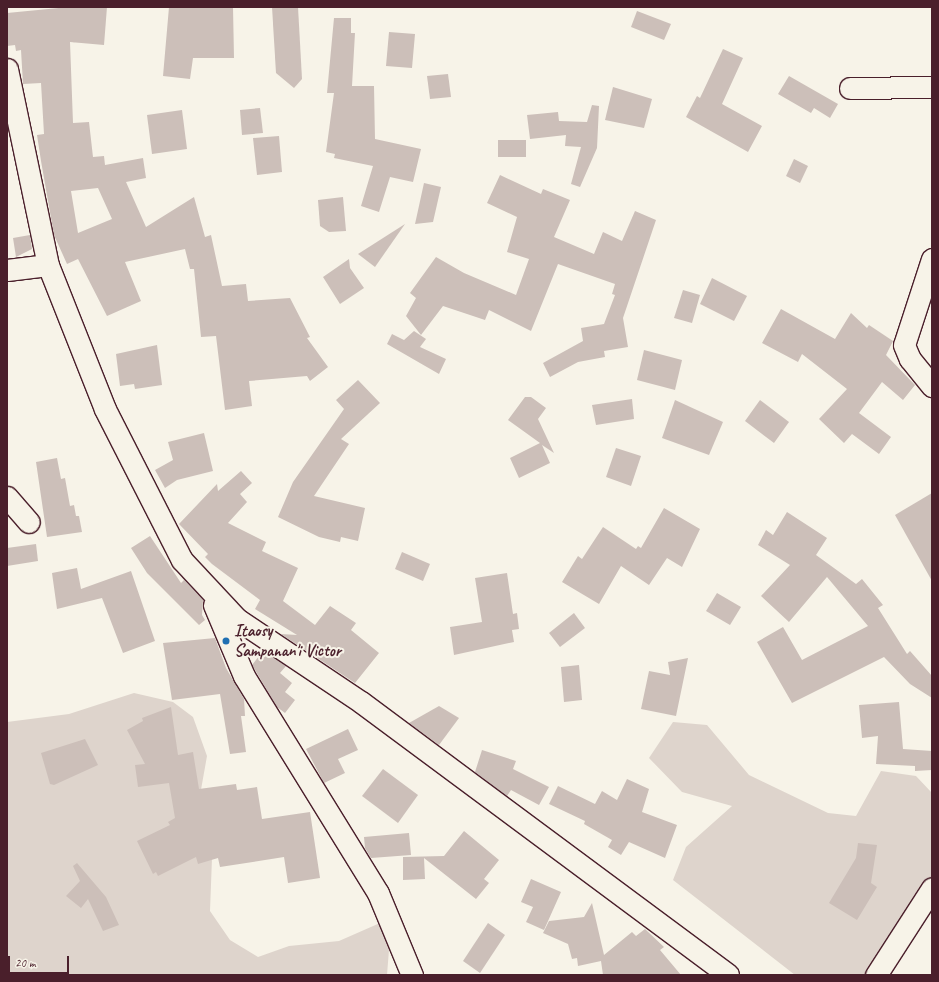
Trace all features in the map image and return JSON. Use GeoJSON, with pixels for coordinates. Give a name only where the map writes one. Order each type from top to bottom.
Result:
{"type":"FeatureCollection","features":[{"type":"Feature","properties":{"kind":"street"},"geometry":{"type":"LineString","coordinates":[[7,69],[48,265],[105,410],[182,560],[221,615],[244,676],[378,893],[412,975]]}},
{"type":"Feature","properties":{"kind":"street"},"geometry":{"type":"LineString","coordinates":[[850,88],[932,87]]}},
{"type":"Feature","properties":{"kind":"street"},"geometry":{"type":"LineString","coordinates":[[932,259],[904,345],[910,359],[932,386]]}},
{"type":"Feature","properties":{"kind":"street"},"geometry":{"type":"LineString","coordinates":[[7,270],[48,265]]}},
{"type":"Feature","properties":{"kind":"street"},"geometry":{"type":"LineString","coordinates":[[7,497],[29,522]]}},
{"type":"Feature","properties":{"kind":"street"},"geometry":{"type":"LineString","coordinates":[[182,560],[237,619],[361,702],[728,975]]}},
{"type":"Feature","properties":{"kind":"street"},"geometry":{"type":"LineString","coordinates":[[876,975],[932,888]]}},
{"type":"Feature","properties":{"kind":"shaded area"},"geometry":{"type":"Polygon","coordinates":[[[134,693],[173,702],[193,717],[207,756],[199,801],[212,858],[210,911],[230,940],[258,957],[289,946],[339,941],[380,923],[390,937],[387,975],[7,975],[7,722],[69,714],[134,693]]]}},
{"type":"Feature","properties":{"kind":"shaded area"},"geometry":{"type":"Polygon","coordinates":[[[673,722],[707,725],[749,775],[828,813],[856,816],[881,771],[916,776],[932,793],[932,909],[904,932],[886,975],[795,975],[673,880],[686,847],[732,806],[682,792],[649,758],[673,722]]]}},
{"type":"Feature","properties":{"kind":"building"},"geometry":{"type":"Polygon","coordinates":[[[69,7],[107,7],[104,45],[70,42],[73,123],[89,122],[93,157],[104,156],[105,165],[143,158],[146,178],[126,182],[146,227],[194,197],[205,237],[211,235],[222,286],[246,284],[248,301],[290,298],[310,337],[307,338],[328,367],[310,381],[307,376],[249,381],[252,406],[225,410],[216,336],[201,337],[194,269],[190,269],[185,249],[125,262],[141,301],[107,316],[78,259],[67,264],[54,235],[37,135],[44,134],[41,83],[23,84],[21,50],[16,51],[15,45],[7,46],[7,13],[69,7]],[[98,188],[71,191],[78,233],[112,219],[98,188]]]}},
{"type":"Feature","properties":{"kind":"building"},"geometry":{"type":"Polygon","coordinates":[[[169,7],[233,7],[234,58],[193,58],[190,79],[163,76],[169,7]]]}},
{"type":"Feature","properties":{"kind":"building"},"geometry":{"type":"Polygon","coordinates":[[[272,7],[298,7],[302,79],[294,88],[276,73],[272,7]]]}},
{"type":"Feature","properties":{"kind":"building"},"geometry":{"type":"Polygon","coordinates":[[[637,11],[671,24],[664,40],[631,27],[637,11]]]}},
{"type":"Feature","properties":{"kind":"building"},"geometry":{"type":"Polygon","coordinates":[[[334,18],[351,18],[351,33],[355,33],[352,86],[374,86],[375,139],[421,149],[413,182],[390,177],[379,212],[361,206],[373,166],[334,158],[335,154],[326,152],[334,93],[327,93],[334,18]]]}},
{"type":"Feature","properties":{"kind":"building"},"geometry":{"type":"Polygon","coordinates":[[[389,32],[415,34],[412,68],[386,66],[389,32]]]}},
{"type":"Feature","properties":{"kind":"building"},"geometry":{"type":"Polygon","coordinates":[[[723,49],[743,58],[722,104],[762,126],[748,152],[686,117],[697,96],[700,98],[723,49]]]}},
{"type":"Feature","properties":{"kind":"building"},"geometry":{"type":"Polygon","coordinates":[[[448,74],[451,97],[430,99],[427,76],[448,74]]]}},
{"type":"Feature","properties":{"kind":"building"},"geometry":{"type":"Polygon","coordinates":[[[789,76],[838,104],[830,118],[814,108],[811,113],[778,94],[789,76]]]}},
{"type":"Feature","properties":{"kind":"building"},"geometry":{"type":"Polygon","coordinates":[[[613,87],[652,99],[644,128],[605,120],[613,87]]]}},
{"type":"Feature","properties":{"kind":"building"},"geometry":{"type":"Polygon","coordinates":[[[592,105],[599,106],[597,148],[580,187],[571,184],[581,147],[565,146],[566,135],[530,139],[527,115],[558,112],[559,121],[587,122],[592,105]]]}},
{"type":"Feature","properties":{"kind":"building"},"geometry":{"type":"Polygon","coordinates":[[[260,108],[263,133],[242,135],[240,110],[260,108]]]}},
{"type":"Feature","properties":{"kind":"building"},"geometry":{"type":"Polygon","coordinates":[[[182,110],[187,149],[152,154],[147,115],[182,110]]]}},
{"type":"Feature","properties":{"kind":"building"},"geometry":{"type":"Polygon","coordinates":[[[279,136],[282,172],[257,175],[253,138],[279,136]]]}},
{"type":"Feature","properties":{"kind":"building"},"geometry":{"type":"Polygon","coordinates":[[[498,140],[526,140],[526,157],[498,157],[498,140]]]}},
{"type":"Feature","properties":{"kind":"building"},"geometry":{"type":"Polygon","coordinates":[[[794,159],[808,166],[800,183],[786,176],[794,159]]]}},
{"type":"Feature","properties":{"kind":"building"},"geometry":{"type":"Polygon","coordinates":[[[500,175],[541,194],[543,189],[570,200],[554,237],[594,254],[603,232],[622,241],[635,211],[656,220],[623,318],[628,347],[604,351],[605,357],[578,362],[550,377],[543,363],[583,341],[581,328],[604,324],[615,295],[612,294],[615,284],[558,264],[531,331],[489,310],[485,320],[443,306],[421,335],[406,316],[416,298],[410,293],[436,257],[464,273],[516,295],[529,259],[507,252],[517,217],[487,203],[500,175]]]}},
{"type":"Feature","properties":{"kind":"building"},"geometry":{"type":"Polygon","coordinates":[[[424,183],[441,187],[433,222],[415,224],[424,183]]]}},
{"type":"Feature","properties":{"kind":"building"},"geometry":{"type":"Polygon","coordinates":[[[343,197],[346,231],[329,232],[320,226],[318,200],[343,197]]]}},
{"type":"Feature","properties":{"kind":"building"},"geometry":{"type":"Polygon","coordinates":[[[405,224],[375,267],[358,254],[405,224]]]}},
{"type":"Feature","properties":{"kind":"building"},"geometry":{"type":"Polygon","coordinates":[[[30,235],[32,249],[16,257],[13,238],[30,235]]]}},
{"type":"Feature","properties":{"kind":"building"},"geometry":{"type":"Polygon","coordinates":[[[349,259],[350,268],[364,288],[340,304],[323,277],[349,259]]]}},
{"type":"Feature","properties":{"kind":"building"},"geometry":{"type":"Polygon","coordinates":[[[712,278],[747,296],[734,321],[700,304],[712,278]]]}},
{"type":"Feature","properties":{"kind":"building"},"geometry":{"type":"Polygon","coordinates":[[[683,290],[700,295],[692,323],[674,318],[683,290]]]}},
{"type":"Feature","properties":{"kind":"building"},"geometry":{"type":"Polygon","coordinates":[[[781,309],[835,339],[851,313],[867,328],[869,325],[893,341],[886,355],[915,385],[903,400],[882,382],[859,413],[891,437],[879,454],[852,434],[844,443],[819,419],[847,389],[802,354],[798,362],[762,343],[781,309]]]}},
{"type":"Feature","properties":{"kind":"building"},"geometry":{"type":"Polygon","coordinates":[[[414,331],[426,339],[420,347],[446,359],[439,374],[387,344],[392,334],[404,340],[414,331]]]}},
{"type":"Feature","properties":{"kind":"building"},"geometry":{"type":"Polygon","coordinates":[[[157,345],[162,385],[135,389],[134,384],[120,386],[116,354],[157,345]]]}},
{"type":"Feature","properties":{"kind":"building"},"geometry":{"type":"Polygon","coordinates":[[[644,350],[682,360],[675,390],[637,380],[644,350]]]}},
{"type":"Feature","properties":{"kind":"building"},"geometry":{"type":"Polygon","coordinates":[[[358,380],[380,403],[341,439],[349,444],[314,496],[365,508],[358,541],[341,537],[340,542],[319,537],[278,517],[293,482],[344,409],[336,400],[358,380]]]}},
{"type":"Feature","properties":{"kind":"building"},"geometry":{"type":"Polygon","coordinates":[[[525,397],[531,397],[546,408],[538,419],[554,453],[542,445],[550,463],[519,478],[510,458],[540,443],[508,420],[525,397]]]}},
{"type":"Feature","properties":{"kind":"building"},"geometry":{"type":"Polygon","coordinates":[[[632,399],[634,419],[596,425],[592,405],[632,399]]]}},
{"type":"Feature","properties":{"kind":"building"},"geometry":{"type":"Polygon","coordinates":[[[675,400],[723,422],[709,455],[662,438],[675,400]]]}},
{"type":"Feature","properties":{"kind":"building"},"geometry":{"type":"Polygon","coordinates":[[[760,400],[789,422],[774,443],[745,421],[760,400]]]}},
{"type":"Feature","properties":{"kind":"building"},"geometry":{"type":"Polygon","coordinates":[[[204,433],[213,471],[177,480],[165,488],[155,470],[173,460],[168,442],[204,433]]]}},
{"type":"Feature","properties":{"kind":"building"},"geometry":{"type":"Polygon","coordinates":[[[616,448],[641,456],[631,486],[606,477],[616,448]]]}},
{"type":"Feature","properties":{"kind":"building"},"geometry":{"type":"Polygon","coordinates":[[[57,458],[61,479],[65,478],[70,506],[74,505],[76,516],[79,516],[82,532],[47,537],[36,462],[57,458]]]}},
{"type":"Feature","properties":{"kind":"building"},"geometry":{"type":"Polygon","coordinates":[[[241,471],[252,483],[240,494],[247,502],[228,523],[266,542],[262,551],[298,568],[283,601],[315,625],[330,606],[356,623],[351,630],[379,653],[355,683],[281,634],[297,635],[255,609],[260,600],[212,564],[205,557],[208,554],[179,524],[217,484],[218,491],[241,471]]]}},
{"type":"Feature","properties":{"kind":"building"},"geometry":{"type":"Polygon","coordinates":[[[932,493],[932,581],[895,515],[932,493]]]}},
{"type":"Feature","properties":{"kind":"building"},"geometry":{"type":"Polygon","coordinates":[[[664,508],[700,529],[682,567],[667,558],[649,585],[621,566],[599,604],[562,582],[578,556],[582,559],[603,527],[636,549],[638,546],[641,548],[664,508]]]}},
{"type":"Feature","properties":{"kind":"building"},"geometry":{"type":"Polygon","coordinates":[[[787,512],[827,538],[816,555],[856,584],[862,579],[883,605],[878,608],[907,654],[910,651],[932,676],[932,698],[910,684],[884,657],[792,703],[757,642],[783,627],[802,660],[868,626],[827,577],[789,622],[761,596],[790,565],[758,545],[766,530],[773,535],[787,512]]]}},
{"type":"Feature","properties":{"kind":"building"},"geometry":{"type":"Polygon","coordinates":[[[150,536],[181,583],[184,580],[203,600],[202,615],[205,620],[199,625],[147,573],[131,548],[150,536]]]}},
{"type":"Feature","properties":{"kind":"building"},"geometry":{"type":"Polygon","coordinates":[[[36,544],[38,561],[7,566],[7,548],[36,544]]]}},
{"type":"Feature","properties":{"kind":"building"},"geometry":{"type":"Polygon","coordinates":[[[402,552],[430,564],[423,581],[395,569],[402,552]]]}},
{"type":"Feature","properties":{"kind":"building"},"geometry":{"type":"Polygon","coordinates":[[[77,568],[81,589],[131,571],[155,641],[123,653],[102,598],[57,609],[52,573],[77,568]]]}},
{"type":"Feature","properties":{"kind":"building"},"geometry":{"type":"Polygon","coordinates":[[[507,573],[513,614],[517,613],[519,629],[512,630],[514,642],[454,655],[450,627],[482,622],[475,578],[507,573]]]}},
{"type":"Feature","properties":{"kind":"building"},"geometry":{"type":"Polygon","coordinates":[[[717,593],[741,607],[730,625],[706,611],[717,593]]]}},
{"type":"Feature","properties":{"kind":"building"},"geometry":{"type":"Polygon","coordinates":[[[574,613],[585,628],[560,647],[549,633],[574,613]]]}},
{"type":"Feature","properties":{"kind":"building"},"geometry":{"type":"Polygon","coordinates":[[[215,638],[226,668],[244,699],[245,716],[241,716],[246,752],[230,754],[220,694],[172,700],[163,643],[215,638]]]}},
{"type":"Feature","properties":{"kind":"building"},"geometry":{"type":"Polygon","coordinates":[[[263,651],[286,666],[280,673],[292,683],[285,692],[295,700],[285,713],[277,707],[252,665],[263,651]]]}},
{"type":"Feature","properties":{"kind":"building"},"geometry":{"type":"Polygon","coordinates":[[[688,658],[676,716],[641,709],[649,671],[670,675],[668,662],[688,658]]]}},
{"type":"Feature","properties":{"kind":"building"},"geometry":{"type":"Polygon","coordinates":[[[579,665],[582,700],[564,702],[561,667],[579,665]]]}},
{"type":"Feature","properties":{"kind":"building"},"geometry":{"type":"Polygon","coordinates":[[[899,702],[903,749],[932,751],[932,770],[915,771],[915,766],[876,764],[878,736],[862,738],[859,705],[899,702]]]}},
{"type":"Feature","properties":{"kind":"building"},"geometry":{"type":"Polygon","coordinates":[[[439,706],[459,718],[439,745],[409,723],[439,706]]]}},
{"type":"Feature","properties":{"kind":"building"},"geometry":{"type":"Polygon","coordinates":[[[171,707],[178,755],[193,752],[199,789],[236,784],[237,790],[257,787],[262,819],[310,812],[320,878],[288,883],[284,857],[220,867],[218,858],[198,864],[196,857],[158,876],[156,872],[153,874],[137,841],[170,825],[168,822],[175,818],[169,783],[138,787],[135,765],[145,764],[127,730],[143,721],[142,718],[171,707]]]}},
{"type":"Feature","properties":{"kind":"building"},"geometry":{"type":"Polygon","coordinates":[[[348,729],[358,750],[338,759],[345,773],[324,783],[306,749],[348,729]]]}},
{"type":"Feature","properties":{"kind":"building"},"geometry":{"type":"Polygon","coordinates":[[[85,739],[98,765],[54,785],[50,784],[41,753],[85,739]]]}},
{"type":"Feature","properties":{"kind":"building"},"geometry":{"type":"Polygon","coordinates":[[[482,750],[516,761],[513,769],[549,787],[539,805],[511,790],[507,796],[475,772],[482,750]]]}},
{"type":"Feature","properties":{"kind":"building"},"geometry":{"type":"Polygon","coordinates":[[[383,769],[418,795],[398,823],[362,796],[383,769]]]}},
{"type":"Feature","properties":{"kind":"building"},"geometry":{"type":"Polygon","coordinates":[[[627,779],[649,789],[642,812],[677,825],[665,858],[629,842],[621,855],[608,847],[612,840],[584,824],[585,821],[549,804],[558,786],[595,804],[602,791],[617,800],[627,779]]]}},
{"type":"Feature","properties":{"kind":"building"},"geometry":{"type":"Polygon","coordinates":[[[464,831],[499,860],[484,879],[489,883],[476,899],[424,858],[425,879],[403,880],[403,857],[444,856],[464,831]]]}},
{"type":"Feature","properties":{"kind":"building"},"geometry":{"type":"Polygon","coordinates":[[[409,833],[411,855],[371,858],[365,848],[364,837],[409,833]]]}},
{"type":"Feature","properties":{"kind":"building"},"geometry":{"type":"Polygon","coordinates":[[[858,843],[877,845],[871,883],[877,887],[857,920],[829,903],[856,858],[858,843]]]}},
{"type":"Feature","properties":{"kind":"building"},"geometry":{"type":"Polygon","coordinates":[[[77,863],[106,897],[119,925],[103,931],[88,899],[81,908],[66,896],[80,881],[73,866],[77,863]]]}},
{"type":"Feature","properties":{"kind":"building"},"geometry":{"type":"Polygon","coordinates":[[[531,879],[561,892],[544,930],[526,922],[533,907],[521,902],[531,879]]]}},
{"type":"Feature","properties":{"kind":"building"},"geometry":{"type":"Polygon","coordinates":[[[592,903],[604,955],[632,932],[636,936],[645,929],[664,947],[660,950],[681,975],[603,975],[601,961],[578,966],[577,958],[572,959],[568,944],[543,933],[549,921],[584,917],[592,903]]]}},
{"type":"Feature","properties":{"kind":"building"},"geometry":{"type":"Polygon","coordinates":[[[488,923],[505,935],[480,973],[463,961],[488,923]]]}},
{"type":"Feature","properties":{"kind":"place","name":"Itaosy Sampanan'i Victor"},"geometry":{"type":"Point","coordinates":[226,641]}}]}
